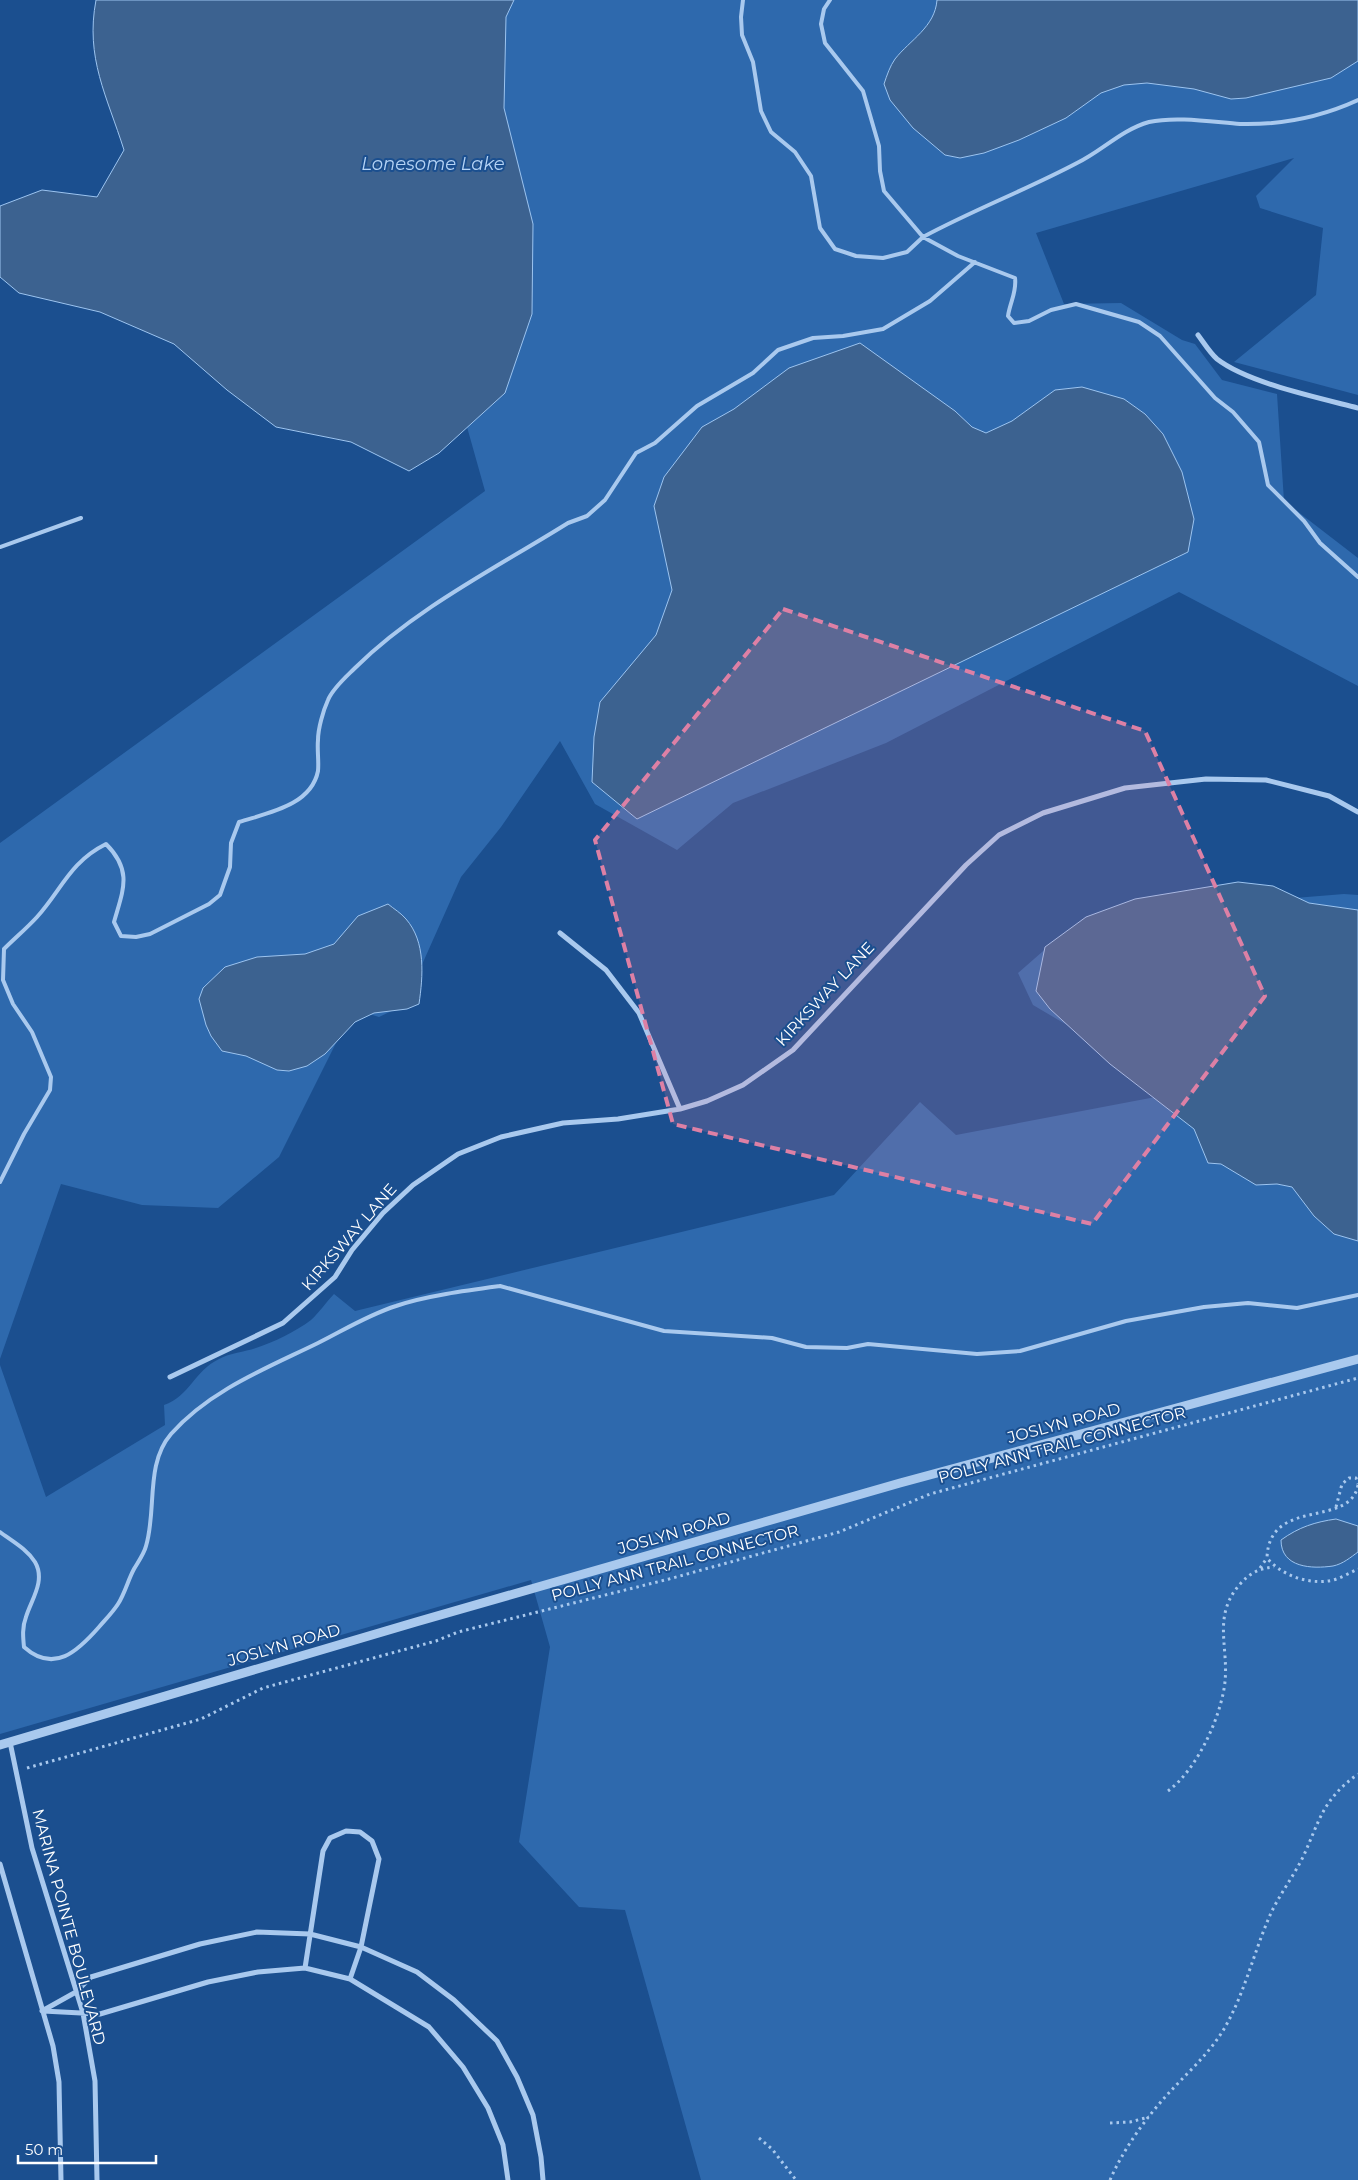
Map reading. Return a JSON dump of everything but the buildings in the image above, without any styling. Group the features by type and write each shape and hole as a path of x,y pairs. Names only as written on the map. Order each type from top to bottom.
{"street":[{"path":"1198,335 1217,358 1243,372 1298,392 1358,408"},
{"name":"KIRKSWAY LANE","path":"170,1377 283,1323 335,1277 352,1250 389,1208 413,1185 458,1154 501,1137 563,1123 618,1119 680,1109 707,1101 743,1085 793,1050 966,865 999,835 1043,813 1125,788 1206,779 1266,780 1329,796 1358,812"},
{"path":"560,933 606,970 639,1012 680,1109"},
{"name":"JOSLYN ROAD","path":"0,1745 416,1622 890,1486 1358,1359"},
{"name":"MARINA POINTE BOULEVARD","path":"10,1742 32,1848 83,2013 95,2080 97,2180"},
{"path":"305,1968 323,1851 330,1838 346,1831 360,1832 372,1841 379,1859 361,1947 350,1979"},
{"path":"0,1864 53,2046 60,2082 61,2180"},
{"path":"42,2011 76,1992 90,1977 200,1944 257,1932 310,1934 361,1947 417,1972 454,2000 497,2042 517,2077 533,2115 541,2157 543,2180"},
{"path":"42,2011 100,2014 208,1982 258,1972 305,1968 350,1979 429,2027 463,2067 488,2108 503,2145 508,2180"}],"lane":[{"path":"743,0 741,17 742,35 753,62 761,111 771,132 795,152 812,176 820,228 835,249 856,256 883,258 907,252 924,238 963,215 1078,163 1118,136 1150,122 1191,120 1242,124 1290,122 1358,100"},
{"path":"830,0 824,9 821,24 825,43 863,91 879,146 880,171 884,191 924,238 1015,278 1017,290 1010,303 1008,316 1014,323 1029,321 1051,310 1076,304 1139,322 1160,336 1215,398 1233,412 1259,442 1263,471 1268,485 1304,521 1320,543 1358,576"},
{"path":"0,1182 24,1134 50,1090 51,1077 32,1032 13,1004 2,980 4,949 37,917 63,880 89,853 106,844 119,857 123,869 123,889 114,922 121,936 136,937 150,934 209,904 220,896 230,867 231,843 239,822 284,808 308,791 318,772 318,738 328,699 343,679 373,650 402,626 568,524 587,516 605,500 636,453 655,443 697,406 753,373 778,350 813,338 843,336 883,329 930,301 975,262"},
{"path":"0,547 81,518"},
{"path":"0,1532 26,1552 35,1562 39,1574 37,1589 22,1632 24,1648 34,1657 48,1659 68,1656 82,1646 118,1604 146,1547 152,1512 155,1471 161,1448 172,1433 198,1409 241,1381 360,1320 398,1305 478,1289 500,1286 664,1331 772,1338 806,1347 847,1348 868,1344 977,1354 1020,1351 1126,1321 1204,1306 1248,1303 1296,1308 1358,1295"}],"path":[{"name":"POLLY ANN TRAIL CONNECTOR","path":"16,1772 201,1719 263,1688 436,1642 458,1632 669,1579 839,1532 930,1494 1358,1378"},
{"path":"1168,1791 1182,1780 1194,1764 1221,1699 1227,1666 1222,1626 1224,1610 1232,1594 1248,1576 1259,1569 1267,1558 1268,1544 1275,1530 1290,1520 1336,1507 1347,1502 1356,1494 1358,1484 1356,1478 1349,1478 1342,1484 1336,1507"},
{"path":"1267,1558 1274,1567 1308,1581 1329,1581 1358,1569"},
{"path":"1259,1569 1274,1567"},
{"path":"1110,2180 1133,2138 1166,2096 1203,2057 1224,2029 1242,1990 1271,1912 1303,1857 1312,1831 1328,1802 1358,1774"},
{"path":"1110,2123 1130,2122 1150,2117"},
{"path":"760,2138 772,2149 796,2180"}],"highlighted area":[{"path":"783,609 1145,731 1265,996 1092,1224 673,1124 595,840"}],"shaded area":[{"path":"170,0 1358,0 1358,395 1234,362 1316,295 1323,228 1260,208 1256,196 1294,158 1036,233 1064,304 1121,303 1182,340 1195,344 1222,380 1277,394 1284,501 1358,558 1358,686 1179,592 886,743 733,803 677,850 595,804 560,741 501,827 461,877 404,1005 379,1017 353,1009 279,1157 218,1208 142,1205 61,1184 0,1359 0,843 485,491 451,370"},
{"path":"1344,894 1358,895 1358,2180 701,2180 625,1910 579,1907 519,1842 550,1647 531,1580 0,1734 0,1365 46,1497 165,1425 164,1405 180,1396 211,1364 223,1357 263,1346 291,1333 311,1320 334,1294 355,1311 834,1195 920,1102 956,1135 1166,1095 1133,1064 1033,1005 1018,973 1058,938 1244,902"}],"water":[{"name":"Lonesome Lake","path":"96,0 514,0 506,17 504,108 533,224 532,314 505,393 439,453 409,471 351,442 276,427 227,390 174,344 100,312 19,293 0,277 0,206 42,190 97,197 124,150 105,94 96,59 93,21"},
{"path":"937,0 1358,0 1358,61 1331,78 1246,98 1231,99 1194,89 1147,83 1124,85 1101,93 1066,118 1019,140 984,153 960,158 945,155 913,128 890,100 884,84 895,59 927,26 932,18"},
{"path":"860,343 955,411 972,427 986,433 1012,421 1055,390 1082,387 1124,399 1145,414 1163,434 1182,472 1194,519 1188,552 637,819 592,782 594,737 600,702 656,635 672,590 654,506 664,477 702,427 734,409 789,368"},
{"path":"1238,882 1273,886 1309,903 1358,910 1358,1241 1334,1234 1314,1216 1292,1187 1277,1184 1256,1185 1221,1164 1208,1163 1194,1129 1110,1064 1050,1009 1036,991 1045,947 1086,917 1135,899"},
{"path":"388,904 406,919 417,938 422,960 419,1004 407,1009 374,1013 355,1022 325,1054 307,1066 289,1071 277,1070 246,1056 222,1051 211,1036 206,1025 199,999 203,988 225,967 257,957 305,954 334,944 358,916"},
{"path":"1336,1519 1358,1526 1358,1552 1340,1564 1325,1567 1299,1565 1286,1556 1282,1549 1281,1540 1307,1526"}]}
